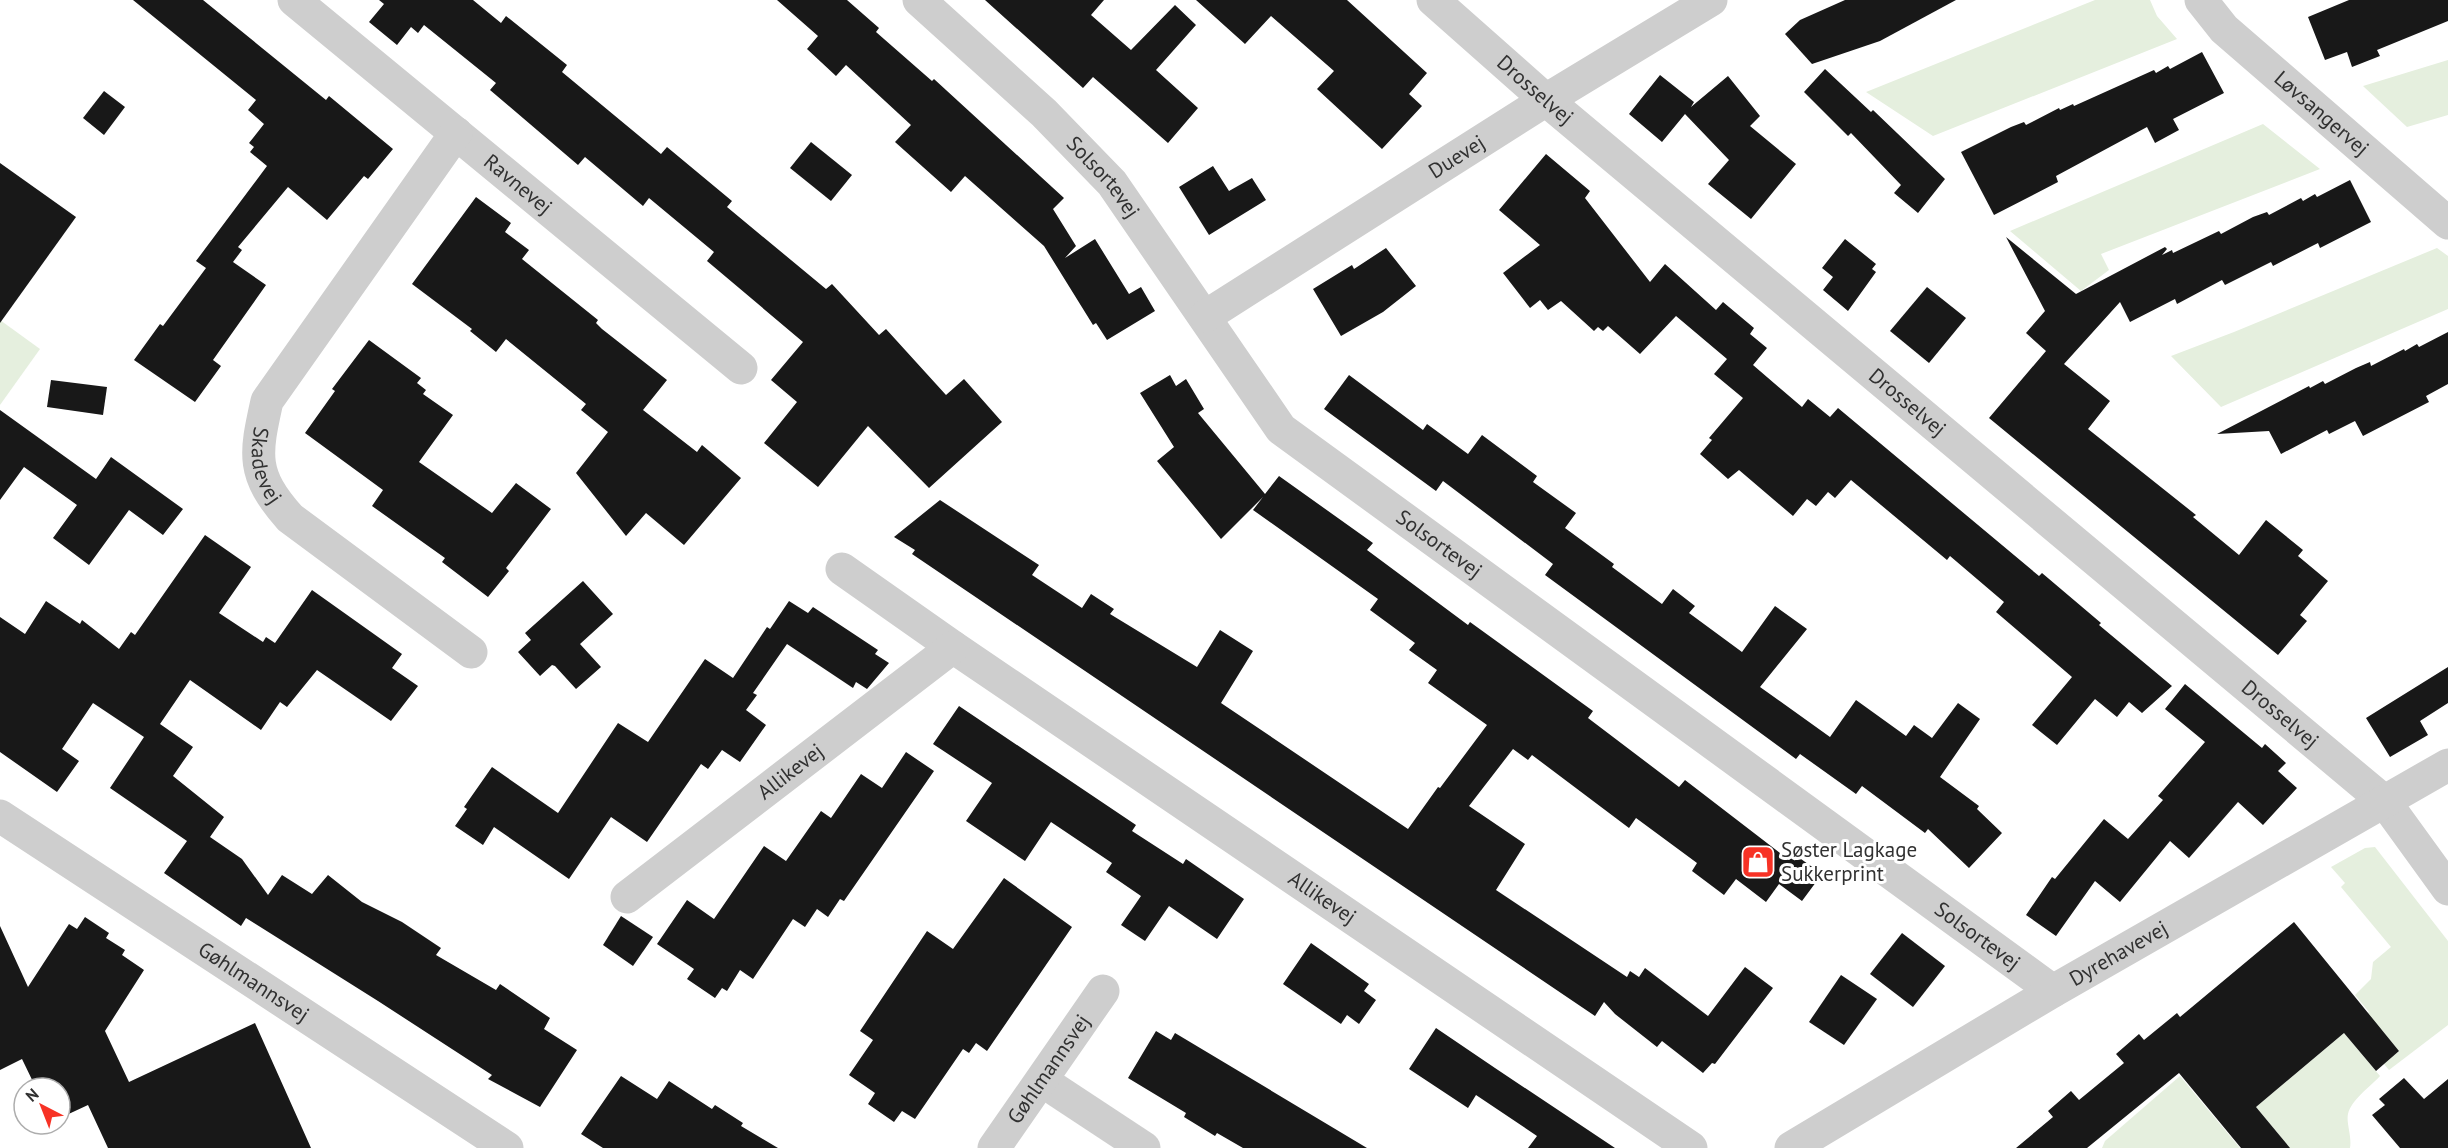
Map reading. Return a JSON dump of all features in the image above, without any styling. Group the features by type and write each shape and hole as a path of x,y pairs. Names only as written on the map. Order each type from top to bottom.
{"street":[{"name":"Ravnevej","path":"294,0 741,368"},
{"name":"Solsortevej","path":"919,0 1044,113 1112,183 1206,316 1281,429 2053,991"},
{"name":"Drosselvej","path":"1433,0 1546,100 2385,802 2448,889"},
{"name":"Duevej","path":"1206,316 1546,100 1711,0"},
{"name":"Løvsangervej","path":"2201,0 2224,28 2448,223"},
{"name":"Skadevej","path":"456,133 267,401 257,447 261,470 271,497 290,518 471,652"},
{"name":"Allikevej","path":"842,569 953,647 1691,1148"},
{"name":"Allikevej","path":"627,897 953,647"},
{"name":"Dyrehavevej","path":"1791,1148 2053,991 2448,765"},
{"name":"Gøhlmannsvej","path":"0,816 507,1148"},
{"name":"Gøhlmannsvej","path":"994,1148 1103,992"},
{"path":"1056,1090 1144,1148"}],"green space":[{"path":"2095,0 2150,0 2157,16 2177,39 1933,136 1866,92"},
{"path":"2448,60 2448,115 2407,127 2363,86"},
{"path":"2263,124 2320,169 2101,254 2109,270 2081,291 2010,231"},
{"path":"2437,248 2448,256 2448,309 2221,407 2171,356 2234,332"},
{"path":"0,320 40,349 0,405"},
{"path":"2375,847 2448,941 2448,1025 2389,1070 2384,1064 2399,1051 2381,1029 2353,1026 2369,1012 2355,995 2371,979 2373,962 2391,947 2341,887 2345,883 2331,867 2365,848"},
{"path":"2344,1033 2380,1076 2357,1098 2350,1109 2348,1118 2350,1148 2281,1148 2281,1137 2256,1107"},
{"path":"2180,1076 2240,1148 2102,1148 2105,1141"}],"building":[{"path":"133,0 203,0 326,100 329,96 393,149 368,179 364,176 327,220 288,187 238,247 242,250 233,262 266,285 213,360 221,366 195,402 134,360 160,324 163,326 206,268 196,261 267,166 250,152 254,147 249,143 264,124 248,110 256,100"},
{"path":"379,0 473,0 501,23 506,16 567,65 562,72 661,154 667,147 732,201 727,207 826,289 832,284 879,335 886,329 946,395 964,379 1002,422 929,488 868,426 818,487 764,443 797,402 771,380 803,342 707,261 714,252 649,198 643,206 585,157 578,165 490,90 496,83 424,25 418,33 411,27 397,45 369,22 384,4"},
{"path":"777,0 847,0 879,28 876,32 932,81 934,79 1064,198 1053,209 1076,246 1065,258 1095,239 1129,294 1141,287 1155,311 1107,340 1096,323 1093,325 1044,246 965,176 951,192 895,142 911,125 846,65 836,76 807,49 818,36"},
{"path":"985,0 1104,0 1091,15 1131,50 1175,5 1196,25 1156,70 1198,108 1168,143 1093,77 1083,88"},
{"path":"1196,0 1347,0 1427,73 1409,94 1422,106 1382,149 1317,89 1334,71 1271,16 1245,44"},
{"path":"1845,0 1956,0 1880,41 1812,64 1785,34 1800,20"},
{"path":"2349,0 2448,0 2448,21 2377,50 2380,56 2352,67 2347,52 2325,60 2308,17"},
{"path":"2202,52 2224,93 2173,119 2179,130 2155,143 2147,127 2056,176 2058,182 1994,215 1961,152 2011,127 2024,122 2026,125 2059,108 2060,110 2073,104 2074,106 2154,70 2156,73 2168,66 2170,69"},
{"path":"1825,69 1871,112 1873,110 1945,179 1918,213 1894,193 1901,185 1851,133 1848,136 1804,92"},
{"path":"1660,75 1694,102 1691,107 1728,76 1760,116 1750,126 1796,164 1751,219 1708,184 1729,160 1685,114 1662,142 1629,114"},
{"path":"104,91 125,107 104,135 83,118"},
{"path":"811,142 852,175 831,201 790,168"},
{"path":"1546,154 1590,191 1585,198 1650,282 1665,264 1716,310 1723,302 1754,328 1750,334 1767,348 1753,365 1802,407 1808,399 1830,417 1838,408 2039,576 2042,573 2101,623 2099,625 2172,686 2142,713 2129,702 2117,717 2095,699 2057,745 2032,725 2072,677 1996,612 2004,602 1950,556 1947,560 1851,480 1835,498 1828,492 1816,506 1807,499 1793,516 1739,470 1728,479 1700,454 1712,440 1709,438 1743,398 1714,374 1727,359 1676,316 1640,354 1608,326 1603,331 1598,327 1594,331 1561,301 1548,310 1540,300 1530,308 1503,273 1540,245 1499,210"},
{"path":"0,163 76,217 0,323"},
{"path":"1213,166 1229,191 1252,178 1266,200 1209,235 1179,187"},
{"path":"2350,180 2371,222 2320,248 2318,243 2273,266 2271,262 2225,285 2222,280 2177,304 2175,299 2130,322 2120,302 2064,364 2110,401 2088,429 2196,515 2193,517 2239,555 2266,520 2303,550 2298,556 2328,581 2300,615 2307,621 2278,655 1989,418 2046,351 2026,333 2045,311 2006,237 2076,294 2165,247 2167,249 2162,255 2172,250 2173,253 2219,231 2221,234 2253,217 2267,212 2269,215 2301,198 2303,201 2315,194 2317,197"},
{"path":"476,197 511,223 505,232 529,250 522,259 598,320 596,323 602,329 667,380 643,410 697,452 702,445 741,478 684,545 646,513 626,536 576,473 608,432 581,410 586,404 506,339 496,352 470,331 472,329 412,284"},
{"path":"1845,239 1876,264 1872,269 1876,272 1848,311 1823,290 1833,277 1822,268"},
{"path":"1386,248 1416,286 1383,312 1341,336 1313,289 1352,265 1354,269"},
{"path":"1927,287 1966,318 1929,363 1890,331"},
{"path":"2448,332 2448,384 2426,396 2429,402 2363,436 2355,421 2329,434 2327,430 2281,454 2269,431 2217,434 2309,386 2310,388 2323,381 2325,384 2370,362 2371,366 2404,349 2405,351 2417,344 2419,347"},
{"path":"369,340 421,378 417,383 426,390 423,394 453,415 419,462 492,513 516,483 551,509 506,568 509,571 488,597 442,562 445,558 372,506 383,490 305,433 335,391 332,389"},
{"path":"1170,375 1176,386 1186,379 1204,409 1198,413 1265,494 1279,476 1373,543 1367,550 1468,625 1470,622 1593,711 1588,718 1679,787 1685,780 1789,860 1794,854 1822,874 1802,901 1779,884 1766,902 1736,879 1724,895 1692,871 1697,863 1636,818 1629,828 1532,755 1528,760 1513,749 1469,806 1525,844 1496,890 1627,977 1630,971 1639,977 1645,968 1708,1016 1745,967 1773,988 1715,1064 1712,1063 1703,1073 1662,1041 1657,1047 1615,1014 1604,1002 1595,1016 912,554 915,550 894,537 940,500 1039,565 1032,575 1082,608 1091,594 1114,609 1110,614 1197,667 1220,630 1253,651 1221,703 1408,829 1487,725 1428,683 1437,670 1409,650 1415,643 1370,610 1378,599 1253,510 1263,497 1221,539 1157,461 1174,447 1140,393"},
{"path":"1349,375 1423,430 1427,424 1468,454 1482,435 1537,476 1533,482 1576,513 1565,528 1614,564 1612,567 1662,604 1673,589 1695,606 1689,613 1742,652 1775,606 1807,629 1760,687 1830,737 1856,700 1906,736 1914,725 1932,738 1958,703 1980,719 1940,777 1979,806 1977,809 2002,833 1969,868 1928,829 1925,833 1862,786 1856,794 1800,754 1796,759 1545,575 1553,564 1443,481 1436,491 1324,409"},
{"path":"51,380 107,387 103,415 47,407"},
{"path":"0,410 96,479 111,457 183,509 163,535 129,510 89,565 53,538 77,505 24,467 0,500"},
{"path":"205,535 251,567 219,613 263,642 266,637 275,643 312,590 402,654 392,668 418,686 391,721 317,670 287,707 280,702 261,730 190,680 160,724 193,747 173,776 224,817 210,837 242,859 268,895 282,875 312,894 328,875 362,902 402,922 441,948 436,955 496,990 500,984 550,1018 544,1029 577,1050 540,1107 488,1079 492,1075 246,918 241,926 164,873 187,841 110,788 144,737 93,703 62,749 79,761 57,792 0,752 0,617 25,634 46,601 80,624 82,620 119,649 131,632 135,635"},
{"path":"583,581 613,614 580,644 601,667 576,689 555,666 552,665 540,676 518,652 531,640 525,633"},
{"path":"789,601 808,613 813,607 878,650 875,654 889,663 867,689 856,682 853,688 787,644 753,693 757,695 746,710 766,725 740,762 722,750 708,769 701,764 647,842 611,817 569,879 494,827 483,845 455,826 467,809 464,807 492,767 558,813 618,723 648,742 705,659 733,678 767,627 770,629"},
{"path":"2448,667 2448,703 2420,721 2428,735 2390,757 2366,718"},
{"path":"2185,684 2262,748 2265,744 2286,763 2278,771 2297,788 2263,825 2238,802 2189,858 2170,841 2120,902 2095,881 2056,936 2026,915 2052,877 2055,879 2104,819 2128,839 2163,800 2158,796 2205,742 2165,709"},
{"path":"959,706 1136,825 1132,831 1183,864 1186,859 1244,899 1217,939 1169,906 1145,941 1121,925 1141,896 1106,872 1112,863 1051,822 1025,861 966,821 992,783 933,744"},
{"path":"906,752 934,771 844,901 840,899 828,917 817,909 805,927 793,919 753,979 740,970 727,991 722,988 715,998 687,979 694,969 657,944 687,900 714,919 764,846 786,861 821,811 831,818 861,774 882,788"},
{"path":"1004,878 1072,927 987,1051 976,1043 969,1053 963,1049 915,1119 902,1111 894,1122 868,1104 875,1093 849,1075 873,1040 860,1031 927,931 953,949"},
{"path":"621,916 653,937 633,966 603,945"},
{"path":"85,917 109,933 106,938 125,950 122,955 144,970 105,1031 129,1082 255,1023 311,1148 108,1148 88,1105 72,1112 72,1076 30,1076 22,1059 0,1070 0,926 28,987 69,924 77,929"},
{"path":"2294,922 2399,1051 2376,1071 2344,1033 2256,1107 2290,1148 2241,1148 2179,1073 2087,1148 2016,1148 2053,1117 2048,1111 2071,1091 2079,1100 2124,1063 2116,1054 2139,1034 2144,1040 2177,1013 2180,1017"},
{"path":"1902,933 1945,966 1913,1007 1870,974"},
{"path":"1311,943 1369,984 1364,991 1376,1000 1359,1024 1347,1015 1341,1024 1283,984"},
{"path":"1841,975 1877,999 1844,1045 1809,1022"},
{"path":"1436,1028 1615,1148 1528,1148 1537,1136 1476,1095 1468,1108 1409,1069"},
{"path":"1156,1031 1171,1040 1175,1033 1367,1148 1243,1148 1217,1133 1215,1136 1184,1117 1186,1113 1128,1078"},
{"path":"621,1076 657,1099 669,1081 712,1109 715,1105 743,1123 741,1126 778,1148 603,1148 581,1134"},
{"path":"2404,1078 2424,1099 2448,1079 2448,1148 2400,1148 2372,1115 2385,1105 2379,1099"}],"place":[{"name":"Søster Lagkage Sukkerprint","path":"1758,862"}]}
